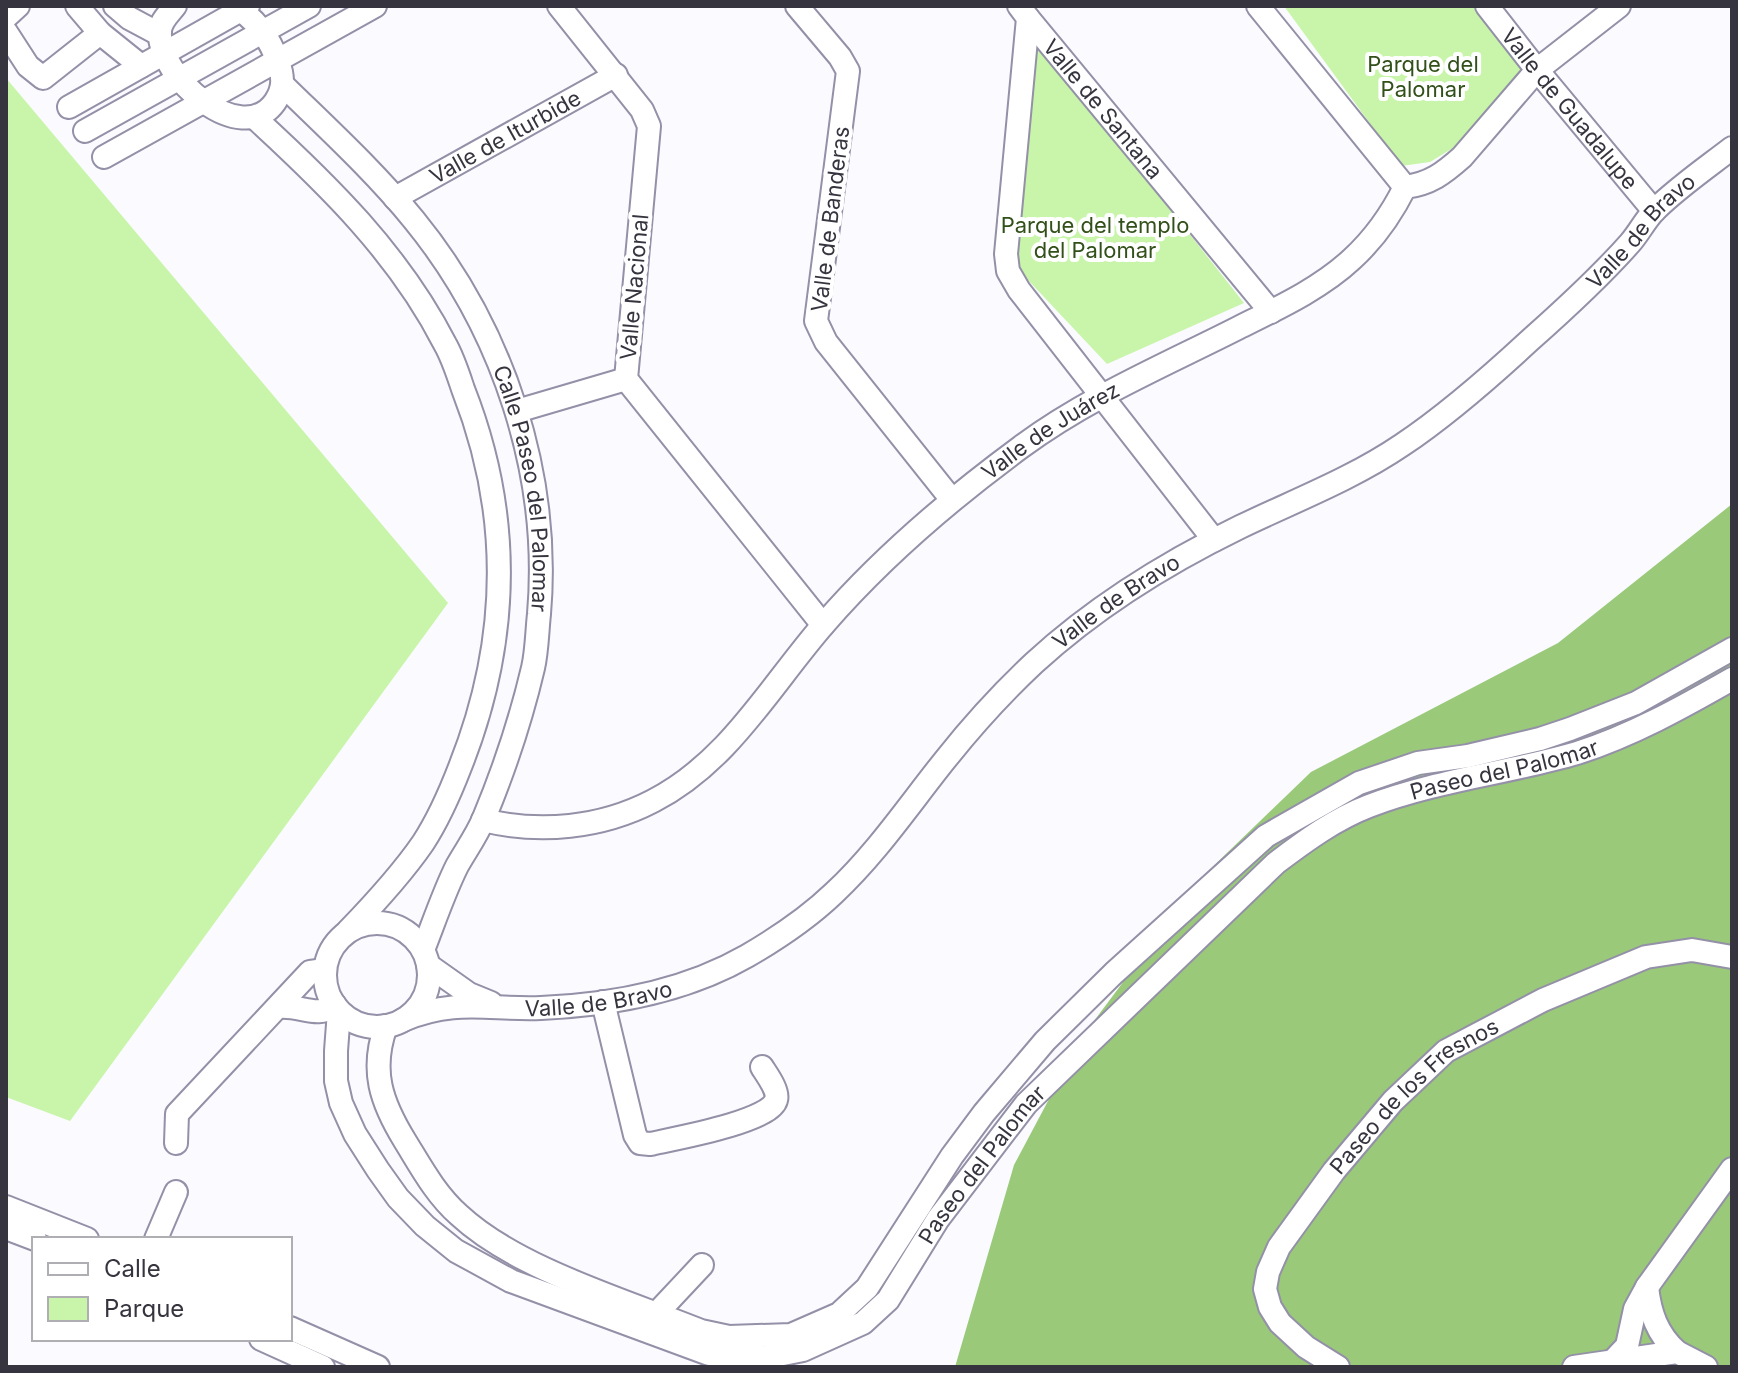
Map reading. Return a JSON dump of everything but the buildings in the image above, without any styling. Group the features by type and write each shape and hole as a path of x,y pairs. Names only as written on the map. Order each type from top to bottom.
{"street":[{"path":"6,17 18,6"},
{"path":"77,6 100,33 141,66"},
{"path":"122,12 154,15 165,6"},
{"path":"69,107 141,66 162,43 240,7 263,32 278,60 283,85 272,107 255,118 227,114 204,101 179,79 162,43 162,21 175,6"},
{"path":"85,131 309,6"},
{"path":"104,157 375,6"},
{"name":"Valle Nacional","path":"559,6 616,75 642,110 649,126 626,379 823,625"},
{"name":"Valle de Banderas","path":"797,6 848,71 816,321 826,342 952,500"},
{"path":"1258,6 1405,187 1431,181 1462,157 1537,70 1619,6"},
{"name":"Valle de Guadalupe","path":"1487,6 1654,211"},
{"path":"122,12 162,43"},
{"name":"Valle de Santana","path":"1024,12 1271,312"},
{"name":"Valle de Santana","path":"1024,12 1006,254 1008,271 1019,290 1214,540"},
{"path":"6,32 28,66 43,78 100,33"},
{"name":"Valle de Iturbide","path":"395,198 616,75"},
{"name":"Calle Paseo del Palomar","path":"283,85 395,198 452,274 487,338 517,411 528,450 539,522 539,605 534,664 524,703 483,820 457,867 426,958"},
{"name":"Calle Paseo del Palomar","path":"255,118 378,240 414,291 446,345 473,413 498,523 500,585 492,657 478,721 451,790 425,841 396,881 348,931"},
{"name":"Valle de Bravo","path":"395,1023 429,1009 450,1006 536,1008 603,1002 662,990 718,970 798,923 833,894 863,863 946,759 1035,663 1130,588 1214,540 1400,446 1469,395 1559,314 1631,243 1654,211 1732,148"},
{"name":"Valle de Juárez","path":"483,820 532,828 597,822 653,801 684,782 726,745 823,625 894,549 952,500 1024,444 1103,396 1271,312 1351,261 1387,221 1405,187"},
{"path":"517,411 626,379"},
{"name":"Paseo del Palomar","path":"337,1008 336,1081 341,1103 355,1134 398,1198 456,1251 484,1268 537,1292 652,1323 729,1337 791,1335 839,1314 867,1288 928,1213 1026,1104 1276,863 1316,833 1367,807 1432,786 1470,767 1636,703 1732,649"},
{"path":"1704,665 1725,684"},
{"name":"Paseo del Palomar","path":"928,1213 984,1113 1045,1041 1114,973 1266,836 1359,783 1418,763 1470,767 1538,764 1581,751 1654,721 1725,684"},
{"path":"381,923 398,927 412,936 426,958 428,987 424,996 419,1006 395,1023 361,1024 337,1008 326,985 328,956 335,943 348,931 364,924 381,923"},
{"name":"Paseo de los Fresnos","path":"1338,1367 1306,1347 1280,1323 1270,1307 1265,1289 1268,1272 1279,1247 1334,1171 1393,1101 1446,1051 1543,1000 1646,957 1692,950 1732,957"},
{"name":"Valle de Bravo","path":"426,958 469,994 499,1006"},
{"path":"176,1143 177,1114 310,972 325,970"},
{"path":"1114,973 1137,995"},
{"path":"603,1002 635,1135 640,1143 650,1144 740,1122 768,1111 776,1103 777,1095 762,1067"},
{"path":"279,1007 296,1005 317,1012 337,1008"},
{"name":"Paseo del Palomar","path":"395,1023 378,1048 381,1090 397,1128 434,1188 457,1214 481,1234 652,1323"},
{"path":"1611,1363 1627,1346 1635,1309 1647,1287 1732,1169"},
{"path":"157,1237 176,1192"},
{"path":"6,1207 82,1237"},
{"path":"6,1228 32,1238"},
{"path":"652,1323 702,1265"},
{"path":"1647,1287 1649,1308 1665,1341 1677,1352 1706,1367"},
{"path":"292,1337 378,1367"},
{"path":"292,1339 323,1367"},
{"path":"1574,1367 1677,1352"}],"green space":[{"name":"Parque del Palomar","path":"1284,6 1479,6 1528,67 1453,148 1430,162 1401,166"},
{"name":"Parque del templo del Palomar","path":"1034,37 1244,303 1107,364 1014,265"},
{"path":"6,78 448,603 70,1121 6,1097"},
{"path":"1732,504 1732,1367 955,1367 1014,1165 1082,1037 1201,878 1311,772 1558,643"}]}
